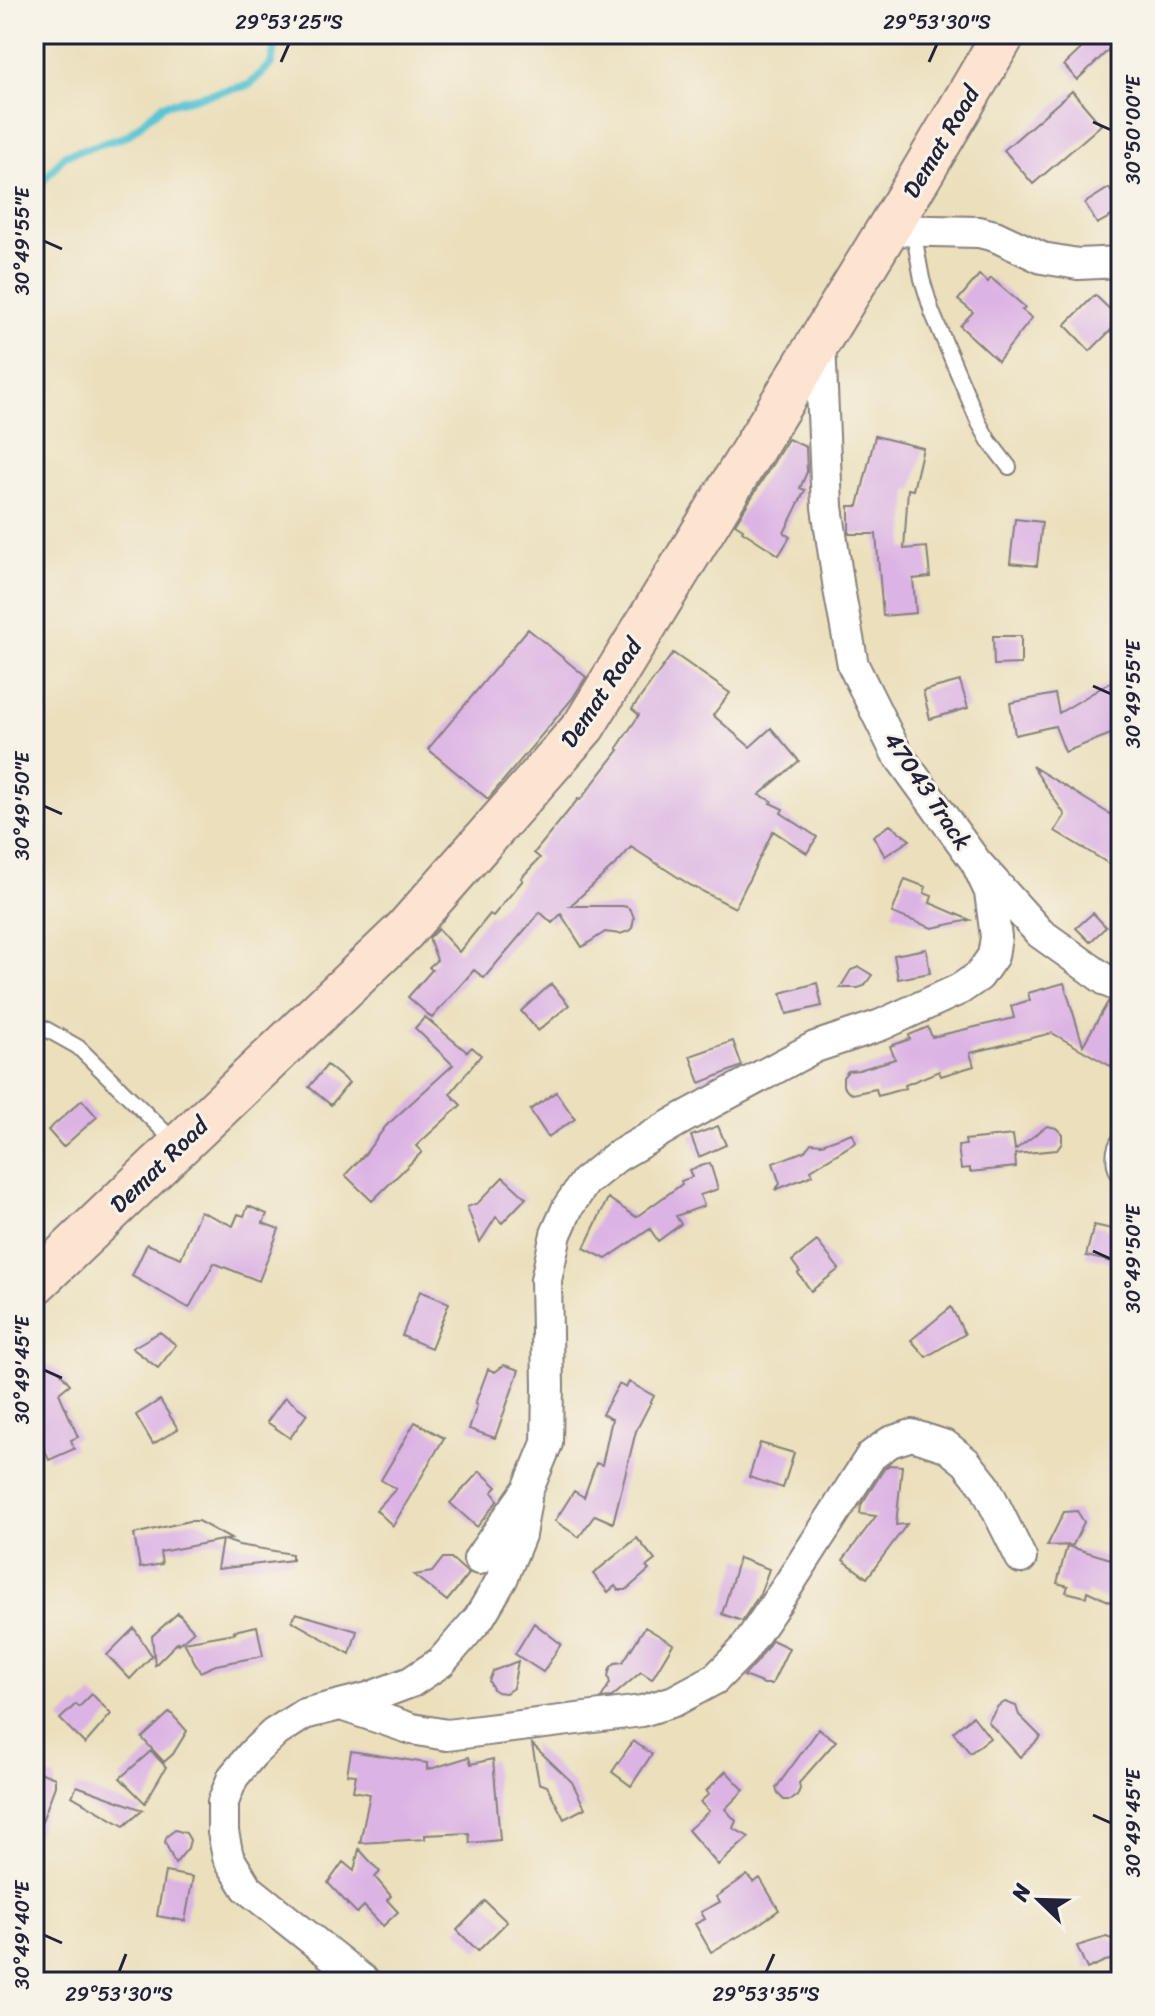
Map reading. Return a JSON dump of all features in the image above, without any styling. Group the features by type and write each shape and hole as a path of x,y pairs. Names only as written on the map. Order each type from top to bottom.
{"street":[{"name":"Demat Road","path":"34,1284 404,931 584,726 820,342 900,230 1004,34"},
{"path":"900,230 979,232 995,236 1042,258 1078,264 1121,262"},
{"name":"47043 Track","path":"820,342 827,507 853,665 896,752 976,862 1040,933 1120,984"},
{"path":"479,1559 528,1489 547,1443 546,1280 556,1234 568,1207 585,1182 616,1157 656,1133 815,1047 881,1025 960,989 979,976 993,956 996,937 990,892 976,862"},
{"path":"341,1705 412,1729 447,1735 642,1711 674,1701 715,1679 743,1651 871,1456 890,1442 912,1435 946,1446 966,1462 985,1486 1021,1558"},
{"path":"365,1982 247,1888 228,1857 223,1832 223,1802 233,1777 253,1753 273,1734 304,1714 368,1698 411,1682 441,1662 479,1618 502,1579 520,1535 528,1489"}],"lane":[{"path":"900,230 979,423 1009,467"},
{"path":"34,1026 44,1028 78,1047 179,1146"},
{"path":"1121,1138 1116,1145 1114,1165 1121,1178"}],"building":[{"path":"1097,34 1121,34 1121,38 1077,80 1064,65"},
{"path":"1072,91 1101,125 1033,184 1004,150"},
{"path":"1109,188 1121,211 1097,224 1085,203"},
{"path":"979,275 988,282 991,278 1025,307 1022,310 1032,318 998,361 960,326 973,312 958,300"},
{"path":"1095,295 1121,320 1090,351 1065,325"},
{"path":"875,436 923,448 913,490 908,489 904,549 927,547 930,577 913,579 916,613 883,616 876,534 849,534 849,506 858,506"},
{"path":"788,439 806,447 807,472 800,488 805,490 784,533 790,537 779,555 735,524"},
{"path":"1015,519 1042,522 1037,566 1010,563"},
{"path":"528,629 586,677 572,699 488,799 428,749"},
{"path":"993,636 1021,636 1021,664 994,665"},
{"path":"673,653 730,693 713,715 750,747 771,728 799,761 759,795 772,801 770,803 783,809 781,813 817,837 807,853 773,831 735,908 690,885 631,847 570,906 627,907 634,918 629,931 620,934 605,932 582,947 561,914 552,923 540,912 484,978 474,970 432,1018 408,997 437,960 429,938 438,929 459,952 490,914 493,916 540,858 534,853 619,750 617,748 639,715 632,709"},
{"path":"1121,676 1121,730 1065,752 1055,726 1015,735 1010,703 1055,694 1059,713"},
{"path":"960,681 968,708 930,719 923,691"},
{"path":"1032,766 1121,821 1121,871 1055,831 1065,815"},
{"path":"890,825 910,840 885,856 873,836"},
{"path":"905,879 926,887 924,893 932,896 930,903 970,920 932,928 892,913"},
{"path":"1093,913 1106,927 1090,942 1076,928"},
{"path":"926,949 930,973 898,979 894,955"},
{"path":"859,967 872,975 864,986 840,988 851,970"},
{"path":"817,983 822,1006 787,1014 781,993"},
{"path":"1064,983 1083,1045 1108,1002 1121,1006 1121,1065 1115,1062 1112,1067 1052,1033 970,1053 974,1066 941,1076 939,1071 905,1085 906,1088 878,1096 876,1089 852,1094 843,1086 843,1077 848,1071 895,1059 890,1046 910,1039 909,1035 928,1027 932,1037 1014,1018 1011,1006 1030,1000 1028,993"},
{"path":"551,984 569,1005 538,1031 521,1011"},
{"path":"425,1017 467,1052 472,1047 481,1055 450,1094 461,1105 416,1146 422,1152 372,1201 345,1175 386,1126 453,1065 415,1028"},
{"path":"733,1041 742,1066 700,1083 690,1056"},
{"path":"327,1065 349,1083 331,1105 309,1087"},
{"path":"556,1092 575,1119 548,1137 530,1110"},
{"path":"82,1100 97,1117 63,1147 48,1130"},
{"path":"718,1126 726,1145 699,1157 691,1136"},
{"path":"1047,1126 1056,1128 1062,1134 1062,1143 1057,1150 1015,1154 1016,1167 970,1172 970,1168 961,1169 958,1146 966,1145 965,1140 1013,1135 1015,1150"},
{"path":"852,1133 856,1142 811,1170 813,1175 775,1190 780,1184 773,1163 805,1151 811,1143 822,1144"},
{"path":"710,1163 718,1189 700,1195 704,1206 676,1216 681,1224 658,1241 650,1229 606,1259 584,1248 608,1198 636,1217 682,1184 681,1181 692,1177 689,1170"},
{"path":"503,1177 526,1198 502,1223 496,1217 480,1242 467,1207 478,1203"},
{"path":"248,1206 267,1214 263,1223 279,1229 259,1281 214,1263 189,1308 132,1276 147,1244 181,1258 200,1211 233,1226 238,1214 244,1216"},
{"path":"1094,1225 1121,1231 1121,1264 1086,1256"},
{"path":"817,1241 839,1269 811,1291 792,1261"},
{"path":"420,1291 449,1303 431,1348 402,1336"},
{"path":"951,1307 965,1334 926,1357 911,1340"},
{"path":"160,1332 176,1345 158,1368 132,1348"},
{"path":"34,1357 60,1372 70,1384 59,1393 78,1437 71,1440 74,1449 49,1460 34,1425"},
{"path":"504,1365 519,1370 495,1438 469,1429 488,1369 495,1372"},
{"path":"629,1382 654,1396 636,1431 613,1523 595,1515 579,1537 555,1521 574,1491 584,1497 596,1463 602,1465 612,1419 602,1414 619,1384 626,1388"},
{"path":"285,1397 307,1414 290,1438 267,1422"},
{"path":"160,1400 178,1429 153,1444 136,1415"},
{"path":"415,1422 444,1438 393,1526 376,1510 396,1489 381,1480"},
{"path":"760,1443 794,1453 783,1488 749,1477"},
{"path":"889,1465 902,1466 896,1525 907,1524 867,1578 843,1560 876,1516 860,1514 861,1505"},
{"path":"480,1471 497,1487 492,1492 498,1500 477,1527 450,1503"},
{"path":"1077,1511 1084,1522 1073,1545 1047,1546 1064,1512"},
{"path":"198,1521 231,1539 225,1540 239,1545 292,1554 292,1560 217,1569 222,1540 160,1552 162,1564 140,1568 134,1534"},
{"path":"637,1538 655,1560 646,1567 649,1570 626,1590 618,1590 615,1586 608,1592 593,1574"},
{"path":"1067,1546 1121,1562 1121,1607 1087,1591 1086,1597 1066,1592 1068,1586 1057,1583"},
{"path":"443,1558 451,1558 469,1574 447,1601 414,1575 432,1572"},
{"path":"739,1558 769,1569 760,1594 742,1621 722,1614"},
{"path":"178,1613 194,1631 155,1665 152,1636"},
{"path":"296,1613 357,1631 350,1654 292,1621"},
{"path":"534,1623 561,1644 543,1672 515,1654"},
{"path":"257,1626 263,1656 216,1665 200,1672 184,1642 235,1633"},
{"path":"645,1627 673,1644 652,1679 641,1672 612,1697 601,1698 610,1683 610,1668 615,1663 623,1662"},
{"path":"134,1628 152,1656 130,1679 107,1655"},
{"path":"772,1640 789,1648 772,1684 744,1676 758,1661"},
{"path":"518,1661 513,1688 506,1693 493,1689 489,1681 493,1671"},
{"path":"92,1694 111,1714 85,1744 60,1719"},
{"path":"1005,1702 1016,1706 1019,1715 1041,1737 1020,1757 988,1722 998,1706"},
{"path":"170,1712 187,1731 173,1754 164,1762 142,1738"},
{"path":"973,1716 990,1738 970,1753 953,1732"},
{"path":"819,1729 836,1741 799,1783 797,1796 784,1800 776,1788"},
{"path":"633,1741 652,1754 631,1786 612,1772"},
{"path":"532,1744 572,1782 585,1808 564,1819 547,1786 539,1783"},
{"path":"151,1751 166,1767 145,1803 120,1778"},
{"path":"351,1751 427,1763 427,1770 469,1757 471,1764 493,1759 500,1840 470,1843 469,1833 360,1843 370,1794 353,1791 356,1775 347,1774"},
{"path":"34,1770 55,1778 55,1786 36,1837 34,1836"},
{"path":"726,1771 744,1790 725,1809 736,1821 733,1828 749,1837 718,1865 688,1830 709,1811 700,1802 709,1794 706,1791"},
{"path":"77,1786 143,1810 124,1826 72,1796"},
{"path":"175,1830 186,1833 190,1840 188,1848 175,1864 165,1842"},
{"path":"359,1849 380,1872 375,1877 391,1896 387,1900 398,1912 383,1926 364,1906 357,1913 347,1906 328,1883 343,1862 354,1871"},
{"path":"165,1872 193,1877 185,1921 157,1916"},
{"path":"747,1875 753,1882 760,1878 779,1910 711,1952 695,1924 705,1919 701,1912 720,1902 716,1897"},
{"path":"485,1901 507,1922 478,1951 457,1930"},
{"path":"1106,1937 1121,1942 1121,1958 1087,1969 1077,1946"}],"waterway":[{"path":"34,186 44,180 65,155 127,136 163,105 249,85 271,64 277,34"}]}
